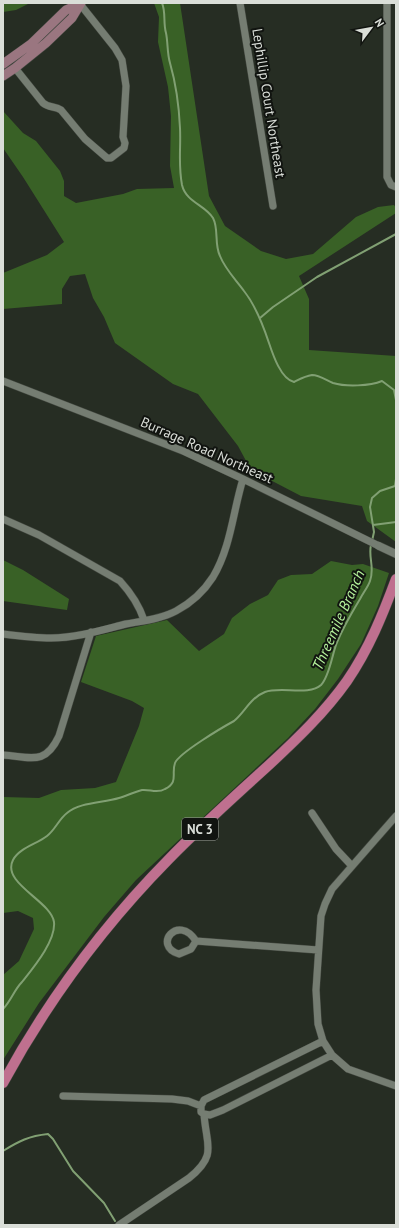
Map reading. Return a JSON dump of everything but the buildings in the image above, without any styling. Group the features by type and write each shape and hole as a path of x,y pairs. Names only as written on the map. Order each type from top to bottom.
{"main road":[{"path":"3,64 31,44 66,10 80,4"},
{"path":"3,76 46,43 72,18 80,4"},
{"name":"NC 3","path":"3,1083 45,1014 73,973 90,949 137,893 187,841 298,737 342,687 364,654 378,625 396,579"}],"street":[{"name":"Lephillip Court Northeast","path":"240,3 273,206"},
{"path":"387,3 387,177 390,185 396,187"},
{"path":"15,68 43,103 48,107 56,107 61,110 85,139 107,158 111,158 124,148 125,143 123,137 126,86 122,60 115,48 80,4"},
{"name":"Burrage Road Northeast","path":"3,380 176,448 243,478 396,554"},
{"path":"3,634 53,638 91,632 170,614 177,610 192,600 206,587 214,576 223,557 243,478"},
{"path":"3,519 39,535 120,581 137,603 144,620"},
{"path":"3,755 38,758 44,756 54,746 59,736 91,632"},
{"path":"312,813 336,849 352,866"},
{"path":"396,816 332,889 324,904 321,916 316,990 318,1024 324,1041 332,1055 348,1069 396,1086"},
{"path":"196,941 318,950"},
{"path":"119,1225 189,1178 200,1168 208,1156 209,1149 204,1114 201,1112 201,1106 204,1100 324,1041"},
{"path":"204,1114 210,1115 223,1110 332,1055"},
{"path":"63,1096 172,1098 188,1101 201,1106"}],"green space":[{"path":"3,3 30,3 16,10 3,12"},
{"path":"154,3 180,3 209,196 225,226 261,251 286,259 313,254 356,217 378,207 394,205 396,208 396,213 299,276 309,299 309,350 396,356 396,542 367,521 362,506 301,496 251,470 238,446 198,394 173,384 115,343 104,317 93,298 85,274 70,276 62,289 62,304 3,309 3,273 47,255 64,242 3,148 3,111 23,133 36,141 60,171 64,181 64,196 76,203 123,194 137,189 174,188 170,166 171,116 168,87 158,42 159,17"},
{"path":"3,560 23,570 69,599 67,610 3,601"},
{"path":"331,561 352,565 363,564 389,573 378,606 361,644 338,679 315,709 288,738 136,880 104,917 39,1003 3,1060 3,975 19,961 34,929 33,918 18,911 3,913 3,797 39,798 61,790 95,788 116,782 139,726 144,708 132,701 81,682 96,636 167,620 199,651 224,634 232,618 250,604 268,595 278,580 291,575 312,574"}],"waterway":[{"name":"Threemile Branch","path":"162,3 168,55 178,103 180,128 180,170 182,185 187,196 213,218 216,227 217,247 222,261 256,309 281,372 289,380 294,382 312,375 333,383 344,385 365,385 382,381 394,390 396,400"},
{"path":"260,318 273,307 317,277 396,234"},
{"name":"Threemile Branch","path":"372,541 374,532 370,507 372,498 380,491 395,486 396,479"},
{"path":"373,525 396,522"},
{"name":"Threemile Branch","path":"3,1009 43,954 48,946 54,929 54,922 51,914 20,884 14,876 11,868 13,860 19,852 47,836 64,815 72,809 113,800 142,790 159,791 169,786 172,784 174,778 175,763 184,753 202,740 234,721 255,698 265,692 271,690 309,690 321,685 328,672 341,633 370,581 372,572 370,554 371,545"},
{"path":"3,1151 24,1140 35,1136 48,1134 53,1139 73,1171 104,1203 115,1221"}]}
